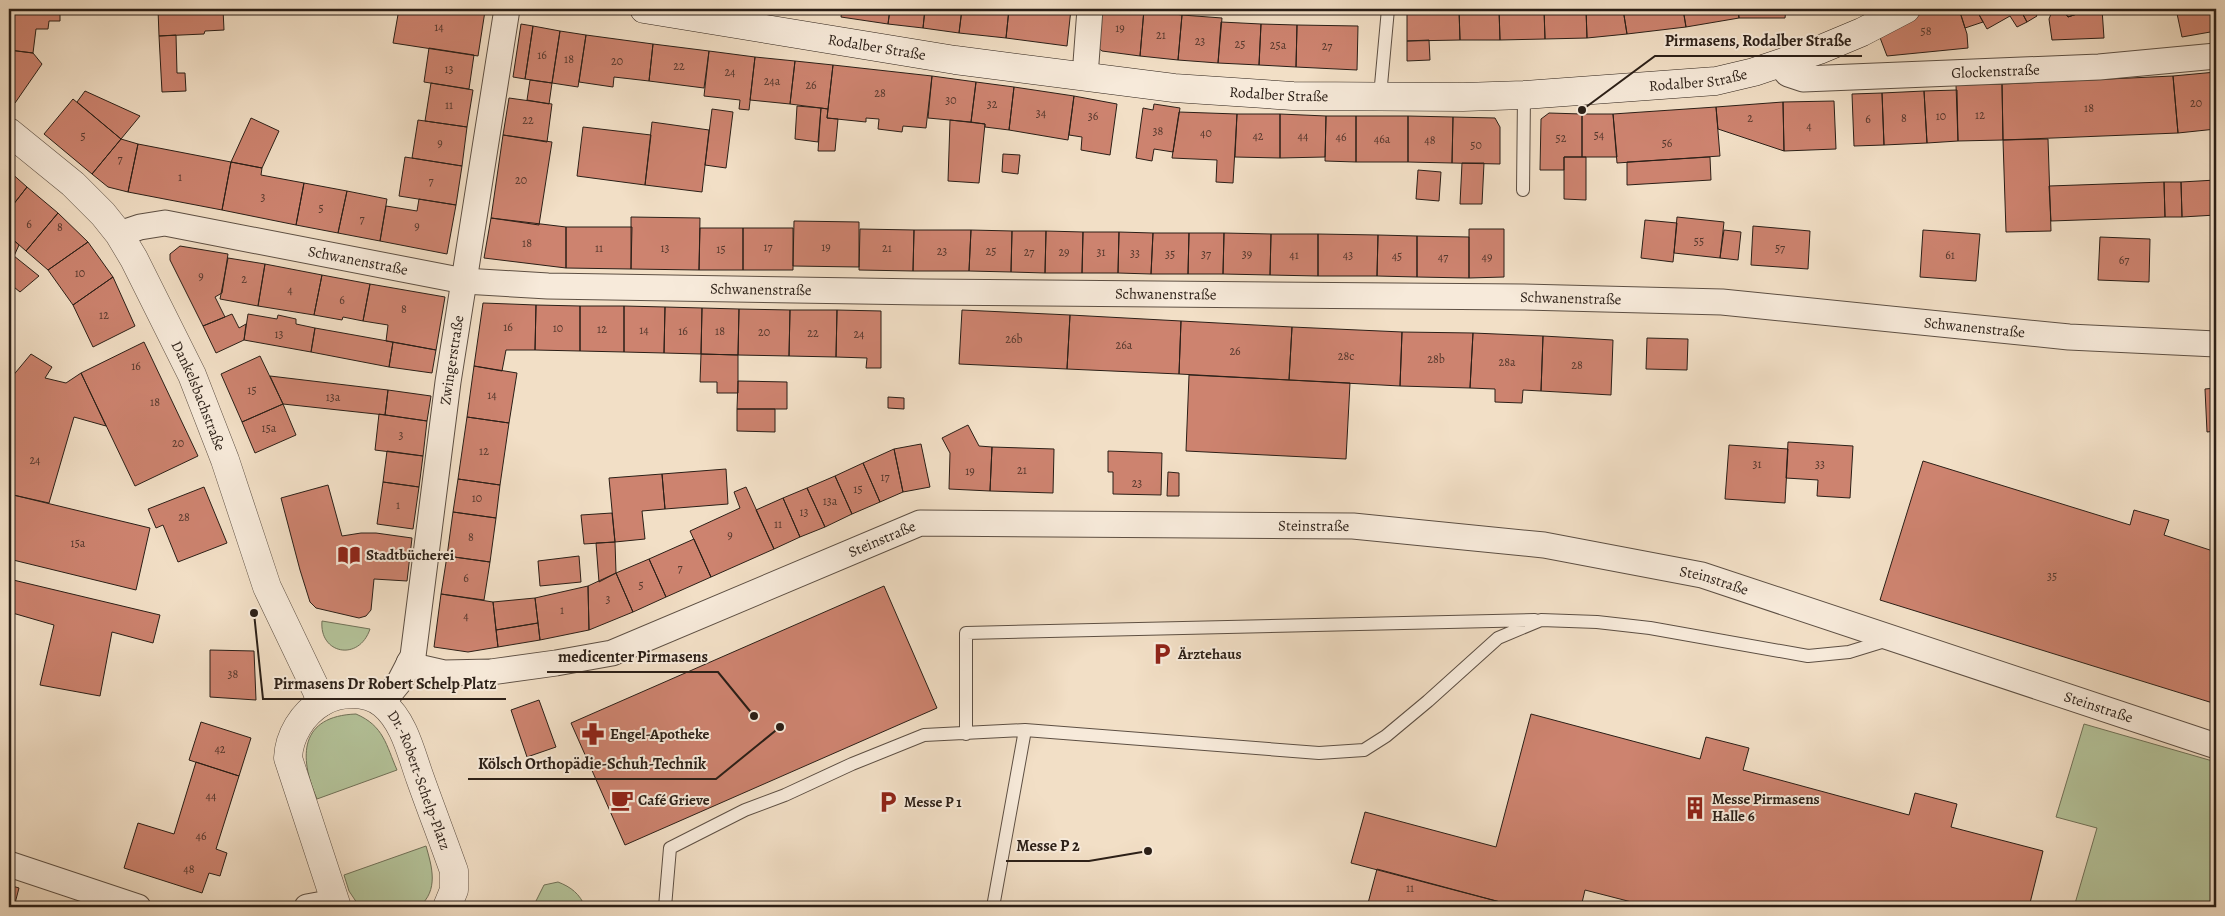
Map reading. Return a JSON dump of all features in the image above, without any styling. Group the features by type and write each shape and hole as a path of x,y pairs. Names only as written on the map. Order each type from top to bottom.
{"main road":[{"name":"Rodalber Straße","path":"644,9 945,59 1174,88 1293,96 1524,95 1716,81 1779,64 1862,32 1906,9"},
{"name":"Dankelsbachstraße","path":"9,132 73,184 119,234 158,304 192,375 225,460 267,587 322,702"},
{"name":"Dr.-Robert-Schelp-Platz","path":"326,906 288,758 289,745 300,723 311,710 337,695 354,694 382,703 400,726 454,871 454,890 447,907"}],"street":[{"name":"Zwingerstraße","path":"382,703 400,681 413,656 448,382 507,9"},
{"path":"1085,76 1090,9"},
{"name":"Glockenstraße","path":"1779,64 1788,74 1804,78 2099,67 2216,56"},
{"name":"Schwanenstraße","path":"119,234 165,223 464,281 548,286 924,292 1524,296 1722,302 2069,337 2216,344"},
{"name":"Steinstraße","path":"409,663 422,668 444,672 491,672 612,653 920,523 1353,526 1544,545 1702,575 1779,599 1891,639 2216,746"},
{"path":"9,864 138,907"}],"lane":[{"path":"1380,96 1388,9"},
{"path":"1523,190 1524,95"},
{"path":"665,907 670,848 745,810 785,795 852,764 924,735 1025,730 1319,753 1364,750 1386,736 1428,701 1498,638 1541,620"},
{"path":"966,734 966,633 1541,620 1597,622 1650,628 1808,656 1848,652 1891,639"},
{"path":"993,907 1025,730"}],"green space":[{"path":"322,621 370,629 365,639 357,646 349,650 341,650 333,647 327,641 323,632"},
{"path":"356,714 373,724 378,730 387,744 397,770 317,799 307,768 306,754 308,741 314,730 324,722 337,716"},
{"path":"2084,724 2216,762 2216,907 2074,907 2097,828 2056,817"},
{"path":"426,846 432,870 432,886 419,907 359,906 349,891 344,875"},
{"path":"558,882 574,892 585,907 533,907 544,885"}],"building":[{"path":"9,9 60,9 60,21 49,21 48,29 36,29 33,53 9,50"},
{"path":"158,9 223,9 224,30 205,31 204,34 159,36"},
{"path":"399,9 473,9 485,11 478,56 393,43"},
{"path":"842,9 890,9 888,24 841,17"},
{"path":"890,9 925,9 923,28 888,24"},
{"path":"925,9 962,9 959,33 923,28"},
{"path":"962,9 1009,9 1006,38 959,33"},
{"path":"1009,9 1071,9 1067,46 1006,38"},
{"path":"1100,9 1144,9 1140,56 1102,51 1096,46"},
{"path":"1407,9 1459,9 1460,40 1407,41"},
{"path":"1459,9 1499,9 1500,40 1460,40"},
{"path":"1499,9 1544,9 1545,39 1500,40"},
{"path":"1544,9 1586,9 1587,38 1545,39"},
{"path":"1586,9 1623,9 1627,34 1587,38"},
{"path":"1623,9 1683,9 1686,27 1627,34"},
{"path":"1683,9 1738,9 1739,18 1686,27"},
{"path":"1738,9 1786,9 1785,18 1739,18"},
{"path":"1931,9 1959,9 1967,34 1968,48 1887,56 1879,35"},
{"path":"1959,9 1976,9 1983,22 1965,28"},
{"path":"1976,9 2020,9 2027,22 2017,27 2010,16 1987,29"},
{"path":"2020,9 2033,9 2037,16 2027,22"},
{"path":"2053,9 2062,9 2068,17 2092,9 2102,9 2104,38 2052,40 2049,19"},
{"path":"2062,9 2092,9 2068,17"},
{"path":"2176,9 2216,9 2216,31 2182,37"},
{"path":"1144,10 1182,15 1178,60 1140,56"},
{"path":"1182,15 1222,18 1218,63 1178,60"},
{"path":"1221,22 1261,24 1259,65 1218,63"},
{"path":"521,24 533,26 525,79 513,77"},
{"path":"1261,24 1297,25 1296,67 1259,65"},
{"path":"1297,25 1358,26 1357,70 1296,67"},
{"path":"533,26 560,31 552,83 525,79"},
{"path":"560,31 586,35 578,87 552,83"},
{"path":"176,35 177,73 185,73 186,91 162,92 159,36"},
{"path":"586,35 653,44 649,81 614,77 613,87 579,82"},
{"path":"1429,40 1430,60 1407,61 1407,41"},
{"path":"653,44 709,51 704,88 649,81"},
{"path":"429,48 474,55 469,89 424,82"},
{"path":"9,50 33,53 42,64 15,103 9,99"},
{"path":"709,51 755,57 749,110 739,109 740,100 704,96"},
{"path":"755,57 795,61 790,104 750,100"},
{"path":"795,61 833,65 828,109 790,104"},
{"path":"833,65 932,76 926,128 903,126 902,132 878,129 879,119 866,118 866,122 827,118"},
{"path":"2216,72 2216,129 2178,133 2173,76"},
{"path":"932,76 976,82 971,122 928,118"},
{"path":"2173,76 2178,133 2003,140 2002,84"},
{"path":"530,80 552,83 549,104 527,100"},
{"path":"976,82 1014,87 1009,130 985,127 985,124 971,122"},
{"path":"431,83 473,90 467,127 425,121"},
{"path":"2002,84 2003,140 1958,141 1956,85"},
{"path":"1014,87 1074,96 1068,140 1009,130"},
{"path":"1957,90 1958,141 1927,143 1924,91"},
{"path":"85,91 140,116 121,139 77,102"},
{"path":"1924,91 1927,143 1884,145 1882,93"},
{"path":"1882,93 1884,145 1854,146 1852,94"},
{"path":"1074,96 1117,104 1110,155 1081,150 1082,137 1069,135"},
{"path":"509,98 552,104 547,142 503,135"},
{"path":"73,99 121,139 92,174 44,134"},
{"path":"1834,101 1836,149 1784,151 1783,102"},
{"path":"1783,102 1784,151 1718,129 1716,107"},
{"path":"1154,104 1180,108 1173,152 1154,149 1152,161 1136,158 1143,108 1153,110"},
{"path":"797,106 821,108 818,142 795,139"},
{"path":"1716,107 1720,156 1617,163 1613,114"},
{"path":"821,108 828,109 827,118 838,119 835,151 818,151"},
{"path":"712,109 733,112 726,168 705,165"},
{"path":"1179,112 1237,114 1233,183 1216,182 1217,160 1172,158"},
{"path":"1549,113 1582,114 1582,157 1564,157 1564,170 1540,170 1541,119"},
{"path":"1237,114 1280,114 1280,158 1235,157"},
{"path":"1280,114 1326,116 1325,157 1280,158"},
{"path":"1582,114 1613,114 1617,157 1582,157"},
{"path":"1326,116 1356,116 1356,162 1325,161"},
{"path":"1356,116 1408,116 1408,162 1356,162"},
{"path":"1408,116 1453,117 1452,163 1408,162"},
{"path":"1453,117 1495,118 1500,127 1500,164 1452,163"},
{"path":"251,118 279,131 262,168 231,162"},
{"path":"418,120 467,127 462,166 412,158"},
{"path":"950,120 985,124 979,183 948,181"},
{"path":"652,122 709,130 702,192 645,185"},
{"path":"583,127 651,135 645,185 577,176"},
{"path":"503,135 552,142 539,225 491,218"},
{"path":"121,139 138,144 128,192 108,187 92,174"},
{"path":"2048,139 2051,231 2006,232 2003,140"},
{"path":"138,144 231,162 222,210 128,192"},
{"path":"1003,154 1020,155 1018,174 1002,172"},
{"path":"405,157 462,166 456,205 399,196"},
{"path":"1564,157 1586,157 1586,200 1564,199"},
{"path":"1710,157 1711,180 1627,185 1627,162"},
{"path":"231,162 262,168 261,175 304,183 296,225 222,210"},
{"path":"1462,163 1484,163 1482,204 1460,204"},
{"path":"1418,170 1441,172 1439,201 1416,199"},
{"path":"9,171 27,187 9,210"},
{"path":"2216,180 2216,215 2182,217 2181,182"},
{"path":"2164,182 2181,182 2182,217 2165,217"},
{"path":"2164,182 2165,217 2051,221 2049,186"},
{"path":"304,183 347,191 338,233 296,225"},
{"path":"27,187 58,213 26,251 9,236 9,210"},
{"path":"347,191 387,199 380,241 338,233"},
{"path":"419,199 456,205 447,254 380,241 386,206 417,211"},
{"path":"58,213 88,242 48,270 26,251"},
{"path":"631,217 700,218 699,270 631,269"},
{"path":"1677,217 1724,222 1720,258 1674,253"},
{"path":"491,218 566,227 566,268 484,258"},
{"path":"1645,220 1677,223 1673,262 1641,258"},
{"path":"794,221 859,222 859,267 793,266"},
{"path":"1753,226 1810,231 1808,269 1751,265"},
{"path":"566,227 632,227 631,269 566,268"},
{"path":"700,228 743,228 743,270 699,270"},
{"path":"743,228 793,228 793,270 743,270"},
{"path":"860,229 914,230 913,271 859,270"},
{"path":"1469,229 1504,229 1504,277 1469,278"},
{"path":"914,230 971,230 969,271 913,271"},
{"path":"971,230 1012,231 1011,272 969,271"},
{"path":"1724,230 1741,232 1738,260 1720,258"},
{"path":"1923,230 1980,234 1976,281 1920,277"},
{"path":"1012,231 1046,231 1045,273 1011,272"},
{"path":"1046,231 1083,232 1082,273 1045,273"},
{"path":"1083,232 1119,232 1118,273 1082,273"},
{"path":"1119,232 1153,233 1151,274 1118,273"},
{"path":"1153,233 1189,233 1188,274 1151,274"},
{"path":"1189,233 1224,233 1223,274 1188,274"},
{"path":"1224,233 1271,234 1270,275 1223,274"},
{"path":"1271,234 1318,234 1318,276 1270,275"},
{"path":"1318,234 1378,235 1377,276 1318,276"},
{"path":"1378,235 1417,236 1417,277 1377,276"},
{"path":"9,236 19,245 14,256 39,276 20,292 9,283"},
{"path":"1417,236 1469,237 1469,278 1417,277"},
{"path":"2100,237 2150,239 2149,282 2098,280"},
{"path":"88,242 113,277 73,305 48,270"},
{"path":"180,246 228,254 222,293 215,297 225,317 203,326 170,260 170,254"},
{"path":"228,258 265,264 258,306 220,299"},
{"path":"265,264 322,275 314,315 258,306"},
{"path":"322,275 370,284 363,321 343,317 342,320 314,315"},
{"path":"113,277 135,326 93,347 73,305"},
{"path":"370,284 445,297 436,350 386,341 388,325 363,321"},
{"path":"483,303 536,305 535,350 506,350 502,371 474,366"},
{"path":"536,305 580,306 580,351 535,350"},
{"path":"580,306 624,306 624,352 580,351"},
{"path":"624,306 665,307 664,353 624,352"},
{"path":"665,307 702,308 701,354 664,353"},
{"path":"702,308 739,309 738,355 701,354"},
{"path":"739,309 790,310 789,356 738,355"},
{"path":"790,310 837,310 836,357 789,356"},
{"path":"837,310 881,311 881,368 866,368 867,358 836,357"},
{"path":"962,310 1070,315 1067,369 959,364"},
{"path":"232,314 239,328 246,324 244,340 216,353 203,326"},
{"path":"248,314 277,319 278,315 296,319 296,324 315,328 311,352 244,340"},
{"path":"1070,315 1181,321 1179,374 1067,369"},
{"path":"1181,321 1292,327 1289,380 1179,374"},
{"path":"1292,327 1402,332 1400,386 1289,380"},
{"path":"315,328 393,342 389,367 311,352"},
{"path":"1402,332 1473,333 1470,388 1400,386"},
{"path":"1473,333 1543,336 1541,391 1523,390 1522,403 1495,402 1495,389 1470,388"},
{"path":"1543,336 1613,340 1611,395 1541,391"},
{"path":"1647,338 1688,339 1687,370 1646,369"},
{"path":"144,342 198,456 135,486 81,373"},
{"path":"393,342 436,350 432,373 389,367"},
{"path":"31,354 52,367 45,378 66,383 81,373 106,426 74,417 49,503 9,494 9,385 11,378"},
{"path":"701,354 738,355 738,393 717,393 717,382 700,382"},
{"path":"260,356 283,404 242,422 221,374"},
{"path":"474,366 517,373 509,423 467,417"},
{"path":"1189,375 1350,383 1346,459 1186,451"},
{"path":"270,376 388,390 385,415 283,404"},
{"path":"738,381 787,382 787,409 737,409"},
{"path":"2216,388 2216,431 2207,432 2205,389"},
{"path":"388,390 431,396 427,421 385,415"},
{"path":"888,397 904,398 904,409 888,408"},
{"path":"283,404 296,435 255,453 242,422"},
{"path":"737,409 775,409 775,432 737,431"},
{"path":"379,414 427,421 423,456 375,450"},
{"path":"467,417 509,423 500,485 458,479"},
{"path":"968,425 979,446 992,447 990,491 949,489 950,453 942,438"},
{"path":"1788,442 1853,446 1850,498 1817,496 1818,480 1786,478"},
{"path":"921,444 930,487 903,492 894,449"},
{"path":"1729,445 1788,449 1785,503 1725,499"},
{"path":"992,447 1054,449 1053,493 990,491"},
{"path":"894,449 903,492 880,502 863,463"},
{"path":"387,451 423,456 419,487 383,482"},
{"path":"1108,451 1162,453 1161,495 1113,494 1113,472 1108,472"},
{"path":"1923,461 2130,525 2134,510 2169,520 2164,535 2216,552 2216,704 1880,600"},
{"path":"863,463 880,502 852,514 835,476"},
{"path":"726,469 728,504 665,509 662,474"},
{"path":"1168,472 1179,473 1179,496 1167,496"},
{"path":"662,474 665,509 642,511 645,539 615,542 609,478"},
{"path":"835,476 852,514 825,527 807,488"},
{"path":"458,479 500,485 496,518 453,512"},
{"path":"383,482 419,487 413,529 377,524"},
{"path":"328,485 342,536 376,533 412,538 407,581 374,579 371,610 366,616 359,618 316,608 310,602 281,498"},
{"path":"204,487 227,543 178,562 163,525 156,528 148,509"},
{"path":"746,487 774,549 711,577 690,531 740,508 734,492"},
{"path":"807,488 825,527 800,537 783,498"},
{"path":"9,494 150,528 136,590 9,559"},
{"path":"783,498 800,537 774,549 756,510"},
{"path":"453,512 496,518 490,562 447,556"},
{"path":"612,513 615,542 584,544 581,515"},
{"path":"694,539 711,577 666,597 649,559"},
{"path":"615,542 616,573 599,582 596,543"},
{"path":"447,556 490,562 484,600 441,594"},
{"path":"579,556 581,582 540,586 538,561"},
{"path":"649,559 666,597 633,612 616,573"},
{"path":"616,573 633,612 589,630 588,586"},
{"path":"9,579 160,615 153,643 112,632 100,696 40,685 54,625 9,612"},
{"path":"588,586 589,630 540,640 535,598"},
{"path":"884,586 937,708 625,845 571,723"},
{"path":"441,594 493,602 498,647 468,652 434,647"},
{"path":"535,598 538,623 496,630 493,602"},
{"path":"538,623 540,640 498,647 496,630"},
{"path":"210,650 254,651 256,700 210,697"},
{"path":"539,700 556,747 527,757 511,710"},
{"name":"Messe Pirmasens Halle 6","path":"1531,714 1700,759 1706,737 1749,748 1743,770 1909,815 1915,793 1957,804 1951,827 2043,851 2029,907 1651,907 1585,890 1581,907 1519,907 1351,863 1365,812 1496,847"},
{"path":"201,722 251,738 239,776 189,760"},
{"path":"196,762 239,776 216,849 227,853 220,876 209,873 202,893 124,868 138,823 174,834"},
{"path":"1377,869 1519,907 1367,907"},
{"path":"9,885 19,888 14,907 9,907"}],"place":[{"name":"Pirmasens, Rodalber Straße","path":"1582,110"},
{"name":"Stadtbücherei","path":"349,555"},
{"name":"Pirmasens Dr Robert Schelp Platz","path":"254,613"},
{"name":"Ärztehaus","path":"1162,654"},
{"name":"medicenter Pirmasens","path":"754,716"},
{"name":"Kölsch Orthopädie-Schuh-Technik","path":"780,727"},
{"name":"Engel-Apotheke","path":"593,734"},
{"name":"Café Grieve","path":"622,800"},
{"name":"Messe P 1","path":"888,802"},
{"name":"Messe Pirmasens Halle 6","path":"1695,808"},
{"name":"Messe P 2","path":"1148,851"}]}
